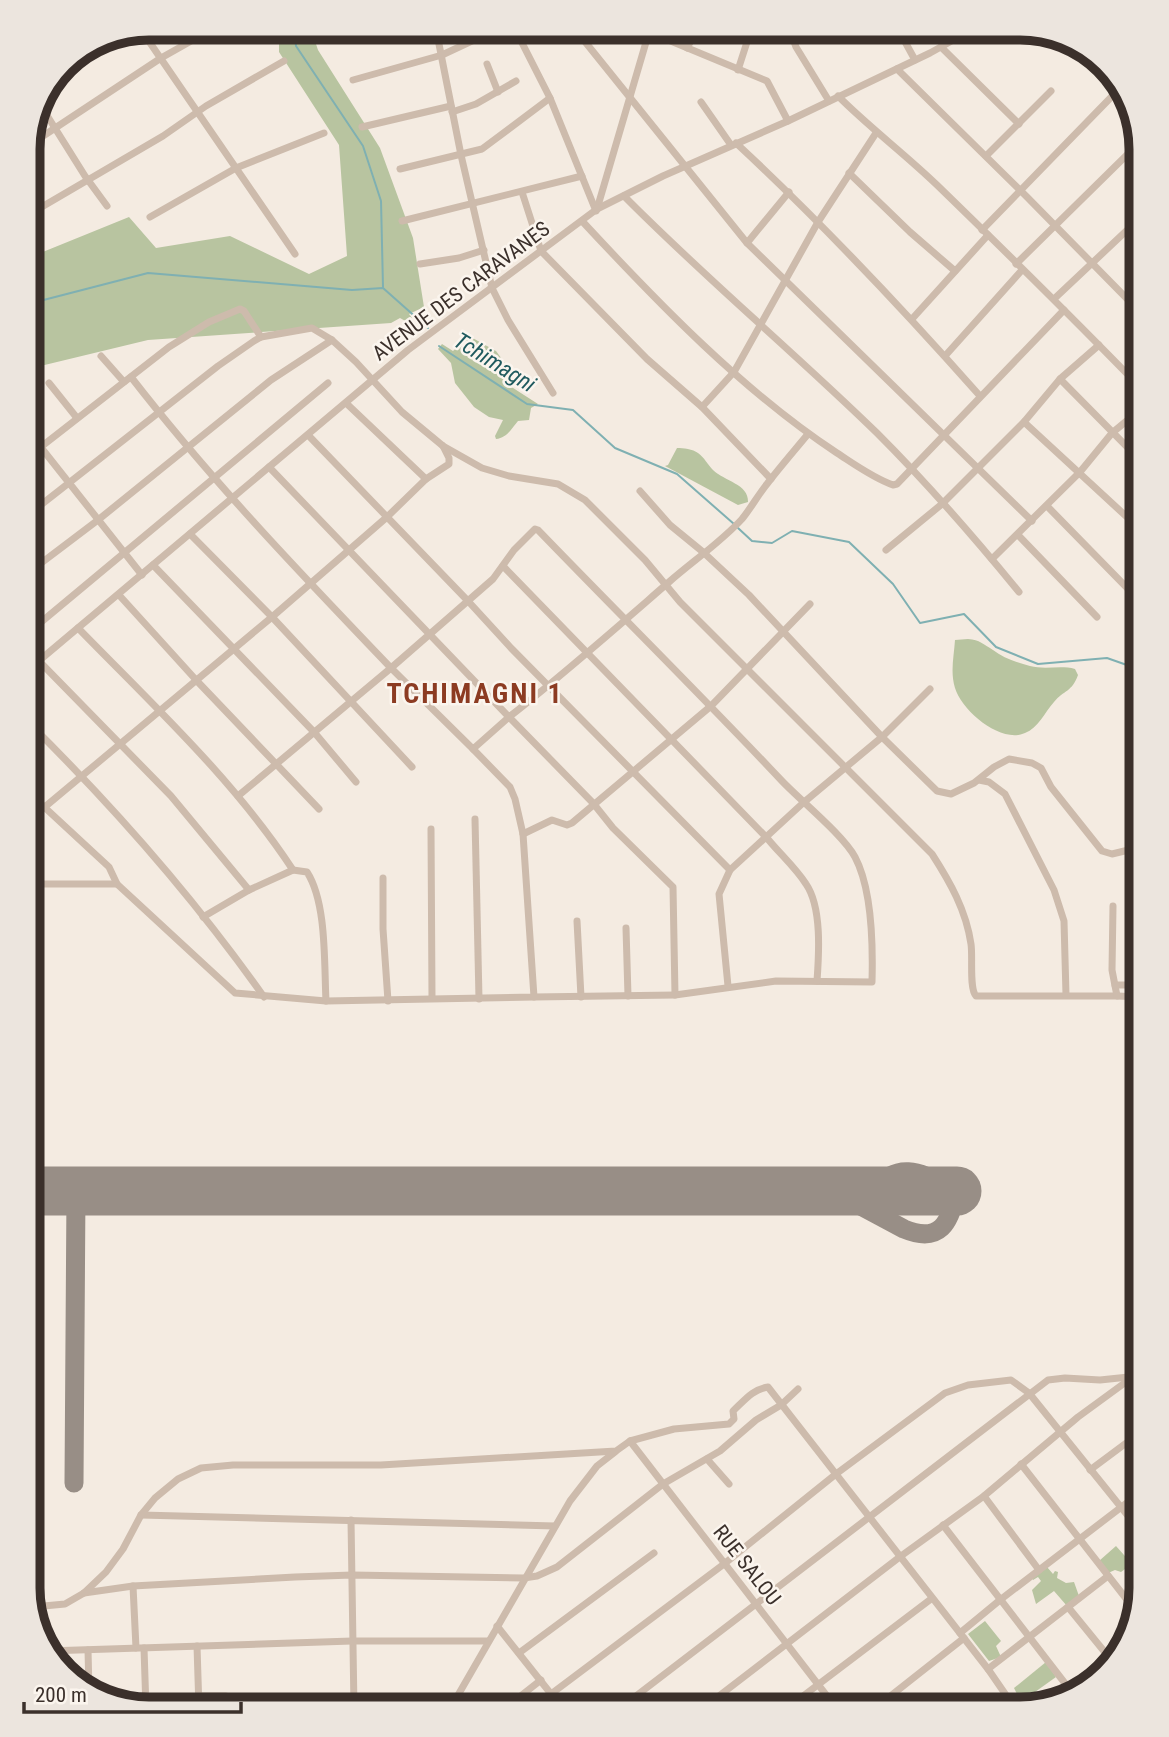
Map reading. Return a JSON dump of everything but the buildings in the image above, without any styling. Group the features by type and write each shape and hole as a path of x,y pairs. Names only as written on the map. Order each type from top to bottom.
{"street":[{"path":"148,40 295,254"},
{"path":"41,138 161,58 193,40"},
{"path":"439,40 461,155 492,288 553,394"},
{"path":"354,80 442,55 474,40"},
{"path":"521,40 550,98 596,210"},
{"path":"584,40 747,243 1032,521"},
{"path":"596,210 647,40"},
{"path":"668,40 767,81 788,121"},
{"path":"687,48 691,40"},
{"path":"738,70 746,40"},
{"path":"794,40 829,101"},
{"path":"904,40 915,60"},
{"name":"AVENUE DES CARAVANES","path":"40,660 408,350 596,210 684,166 788,121 953,40"},
{"path":"941,47 1018,124"},
{"path":"40,208 284,61"},
{"path":"487,64 498,92"},
{"path":"897,69 1022,191 1129,301"},
{"path":"362,127 452,109 498,92 516,81"},
{"path":"986,156 1051,91"},
{"path":"912,320 985,232 1114,95"},
{"path":"838,96 876,133 936,184 1129,376"},
{"path":"400,169 482,149 550,98"},
{"path":"701,102 733,144 789,192 912,320 980,396"},
{"path":"46,114 107,206"},
{"path":"150,217 236,168 324,133"},
{"path":"702,407 734,372 818,222 876,133"},
{"path":"945,356 1055,226 1129,153"},
{"path":"849,173 955,271"},
{"path":"402,221 582,176"},
{"path":"522,192 541,251 647,359 702,407 771,479"},
{"path":"747,243 789,192"},
{"path":"624,196 911,468 1019,592"},
{"path":"582,221 672,314 734,372 808,434 888,483 897,484 1064,310"},
{"path":"1054,299 1090,262 1129,230"},
{"path":"420,264 459,258 484,250"},
{"path":"142,575 40,447 169,347 209,322 240,309 261,337"},
{"path":"40,506 218,366 261,337 312,328 332,340 402,412 443,446 482,468 509,476 558,484 572,490 584,500 667,584 680,602 932,854 962,907 969,929 973,994 1129,996"},
{"path":"40,564 271,380 332,340"},
{"path":"886,550 942,504 1024,422 1060,379 1099,345"},
{"path":"101,356 159,414 232,499 391,668 510,787 523,834 534,997"},
{"path":"1060,379 1129,449"},
{"path":"50,383 76,418"},
{"path":"40,624 328,383"},
{"path":"346,403 426,479"},
{"path":"992,559 1018,536 1080,472 1112,433 1129,419"},
{"path":"1024,422 1129,519"},
{"path":"473,749 742,519 808,434"},
{"path":"308,435 730,870"},
{"path":"40,810 272,617 387,517 426,479 449,464 443,446"},
{"path":"270,467 593,803 613,828 673,887 675,995"},
{"path":"640,491 670,525 704,552 784,632 882,737 937,791 951,794 979,780 1009,759 1032,763 1041,768 1058,796 1102,851 1112,854 1129,850"},
{"path":"1047,506 1129,591"},
{"path":"40,804 108,867 117,884 235,993 326,1001 388,1001 675,995 776,981 872,982 869,914 859,867 850,848 535,529 513,550 493,579 238,796"},
{"path":"190,534 272,617 412,767"},
{"path":"1018,536 1097,617"},
{"path":"153,565 314,732 356,782"},
{"path":"503,566 588,651 766,838 807,885 812,897 819,953 817,981"},
{"path":"119,594 197,681 319,809"},
{"path":"523,834 552,820 572,824 593,803 711,706 810,604"},
{"path":"78,628 238,796 268,831 293,870"},
{"path":"40,662 171,796 249,890"},
{"path":"728,986 719,894 730,870 803,803 882,737 930,689"},
{"path":"40,734 82,776 178,883 264,997"},
{"path":"979,780 998,787 1005,794 1054,890 1066,934 1063,961 1066,995"},
{"path":"475,819 479,999"},
{"path":"431,829 432,998"},
{"path":"203,917 249,890 293,870 307,873 315,885 321,915 326,1001"},
{"path":"383,878 388,1001"},
{"path":"40,884 117,884"},
{"path":"1114,906 1112,970 1117,996"},
{"path":"577,921 581,997"},
{"path":"626,928 628,996"},
{"path":"1115,985 1129,984"},
{"path":"635,1697 1048,1380 1129,1377"},
{"path":"551,1694 945,1393 968,1385 1011,1380 1029,1393 1129,1519"},
{"path":"718,1697 901,1556 984,1496 1060,1432 1129,1380"},
{"path":"457,1697 555,1526 597,1466 631,1441 674,1429 729,1424 734,1419 733,1411 758,1388 768,1387 1008,1697"},
{"path":"84,1593 133,1586 352,1575 537,1576 557,1567 663,1484 707,1459 756,1420 781,1405 797,1389"},
{"name":"RUE SALOU","path":"631,1441 828,1697"},
{"path":"1090,1470 1129,1441"},
{"path":"42,1608 65,1604 84,1593 106,1572 123,1549 141,1515 155,1498 169,1485 209,1466 381,1465 615,1451"},
{"path":"707,1459 729,1484"},
{"path":"1021,1464 1128,1601"},
{"path":"984,1496 1040,1570"},
{"path":"888,1697 962,1636 1000,1600 1129,1502"},
{"path":"141,1515 555,1526"},
{"path":"351,1520 354,1697"},
{"path":"943,1525 1067,1686"},
{"path":"519,1653 654,1553"},
{"path":"988,1669 1108,1576"},
{"path":"133,1586 145,1697"},
{"path":"802,1697 931,1599"},
{"path":"1068,1607 1106,1654"},
{"path":"497,1626 553,1697"},
{"path":"61,1651 352,1641 488,1641"},
{"path":"197,1646 199,1696 229,1697"},
{"path":"88,1650 89,1678"},
{"path":"519,1697 541,1680"}],"green space":[{"path":"279,40 315,40 318,50 380,148 413,238 424,307 409,314 412,318 407,322 400,318 391,323 148,340 40,366 40,253 129,217 156,248 230,236 309,274 347,256 339,145 279,52"},
{"path":"469,336 496,351 513,374 510,386 538,404 531,408 529,420 518,421 500,438 496,439 495,436 503,420 489,417 474,407 455,383 451,363 438,349 442,344 453,351"},
{"path":"677,448 698,453 713,470 740,487 748,502 738,505 665,466"},
{"path":"955,640 979,641 1001,655 1021,663 1036,667 1075,669 1078,675 1073,685 1054,702 1034,727 1025,733 1005,734 994,730 974,715 955,688"},
{"path":"1116,1546 1129,1561 1129,1566 1121,1572 1115,1570 1108,1573 1099,1561"},
{"path":"1047,1567 1053,1574 1058,1572 1057,1578 1066,1583 1074,1582 1079,1596 1067,1606 1054,1591 1036,1604 1032,1590 1041,1581 1038,1577 1033,1580 1032,1577"},
{"path":"985,1621 1001,1641 996,1646 1001,1657 989,1661 968,1634"},
{"path":"1046,1662 1056,1677 1029,1696 1018,1697 1014,1688"}],"waterway":[{"path":"295,40 296,46 363,146 381,201 383,287"},
{"name":"Tchimagni","path":"40,301 148,273 352,290 383,288 428,328"},
{"name":"Tchimagni","path":"439,346 527,404 573,410 615,448 677,474 734,524"},
{"name":"Tchimagni","path":"738,528 752,541 772,543 792,531 849,542 893,584 920,623 964,614 996,647 1038,664 1107,658 1129,666"}],"taxiway":[{"path":"833,1191 904,1229 926,1234 935,1232 947,1221 957,1191 913,1172 893,1174 872,1191"},
{"path":"74,1483 76,1191"}],"runway":[{"path":"40,1191 957,1191"}],"district":[{"name":"TCHIMAGNI 1","path":"475,693"}]}
